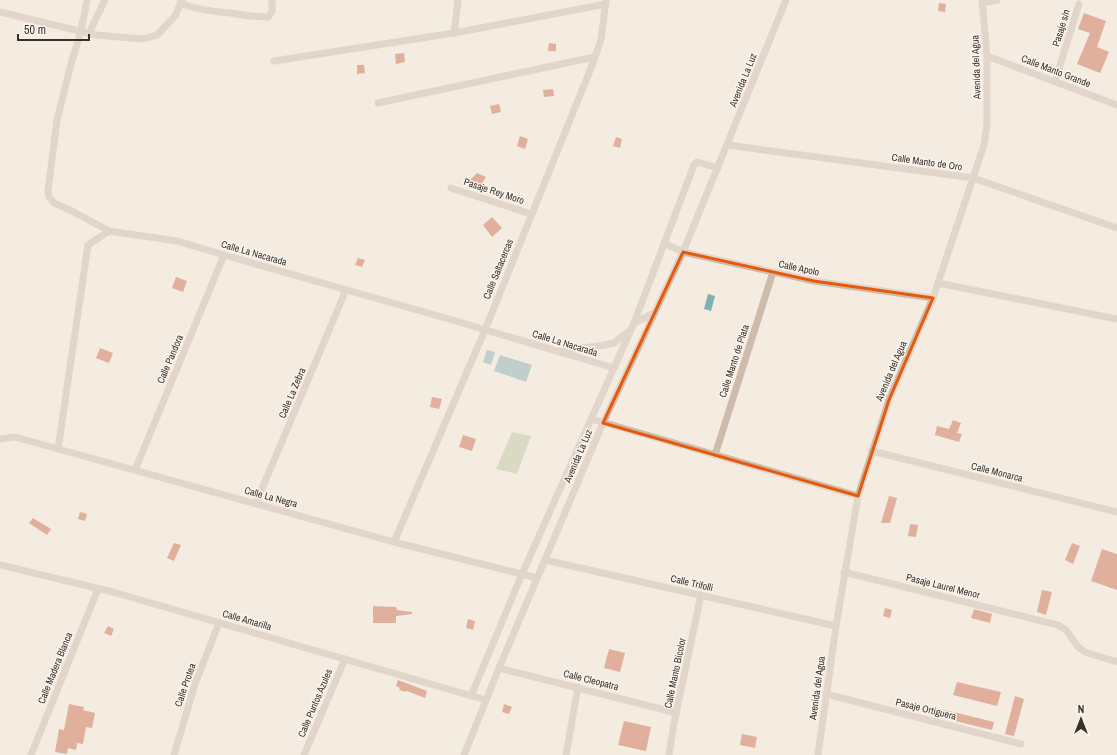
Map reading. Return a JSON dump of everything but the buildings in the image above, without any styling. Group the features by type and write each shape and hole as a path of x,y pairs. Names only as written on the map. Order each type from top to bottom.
{"street":[{"path":"85,32 87,0"},
{"path":"58,449 88,245 109,231 54,203 49,197 48,191 57,120 71,64 85,32 105,0"},
{"path":"0,12 85,32 143,39 157,35 175,16 181,1 191,7 202,10 268,17 272,12 272,0"},
{"path":"454,33 458,0"},
{"name":"Avenida La Luz","path":"464,755 499,668 603,423 683,252 786,0"},
{"path":"982,1 997,0"},
{"name":"Avenida del Agua","path":"818,755 844,572 858,496 890,400 933,298 984,145 988,124 988,56 982,1"},
{"path":"274,61 454,33 606,2"},
{"name":"Calle Saltacercas","path":"394,542 485,330 591,68 601,40 606,2"},
{"name":"Pasaje s/n","path":"1055,81 1079,4"},
{"name":"Calle Manto Grande","path":"988,56 1117,105"},
{"path":"378,103 594,57"},
{"name":"Calle Manto de Oro","path":"727,145 973,178 1117,228"},
{"name":"Avenida La Luz","path":"471,696 522,574 632,326 694,165 697,162 718,168"},
{"name":"Pasaje Rey Moro","path":"451,188 531,214"},
{"name":"Calle La Nacarada","path":"109,231 177,241 614,368"},
{"name":"Calle Apolo","path":"664,243 683,252 814,281 933,298"},
{"name":"Calle Pandora","path":"135,470 224,255"},
{"name":"Calle Manto de Plata","path":"715,455 773,272"},
{"path":"938,283 1117,319"},
{"name":"Calle La Zebra","path":"256,503 346,290"},
{"path":"557,351 588,348 614,343 622,338 632,326 654,313"},
{"path":"591,419 858,496"},
{"name":"Calle La Negra","path":"0,439 15,437 394,542 537,578"},
{"name":"Calle Monarca","path":"872,451 1117,512"},
{"name":"Calle Trifolli","path":"545,560 836,626"},
{"name":"Calle Amarilla","path":"0,566 98,589 486,700"},
{"name":"Pasaje Laurel Menor","path":"844,572 1058,625 1066,630 1078,647 1085,652 1117,662"},
{"name":"Calle Madera Blanca","path":"31,755 98,589"},
{"name":"Calle Manto Bicolor","path":"669,755 701,595"},
{"name":"Calle Protea","path":"174,755 195,684 219,623"},
{"name":"Calle Puntos Azules","path":"304,755 345,659"},
{"name":"Calle Cleopatra","path":"499,668 677,713"},
{"path":"566,755 578,688"},
{"name":"Pasaje Ortiguera","path":"826,694 1021,744"}],"highlighted area":[{"path":"683,252 814,281 933,298 889,400 858,496 603,423"}],"green space":[{"path":"512,432 531,436 517,474 496,469"}],"water":[{"path":"708,294 715,296 711,311 704,309"},
{"path":"487,350 495,352 491,365 483,362"},
{"path":"500,355 532,365 526,382 494,371"}]}
